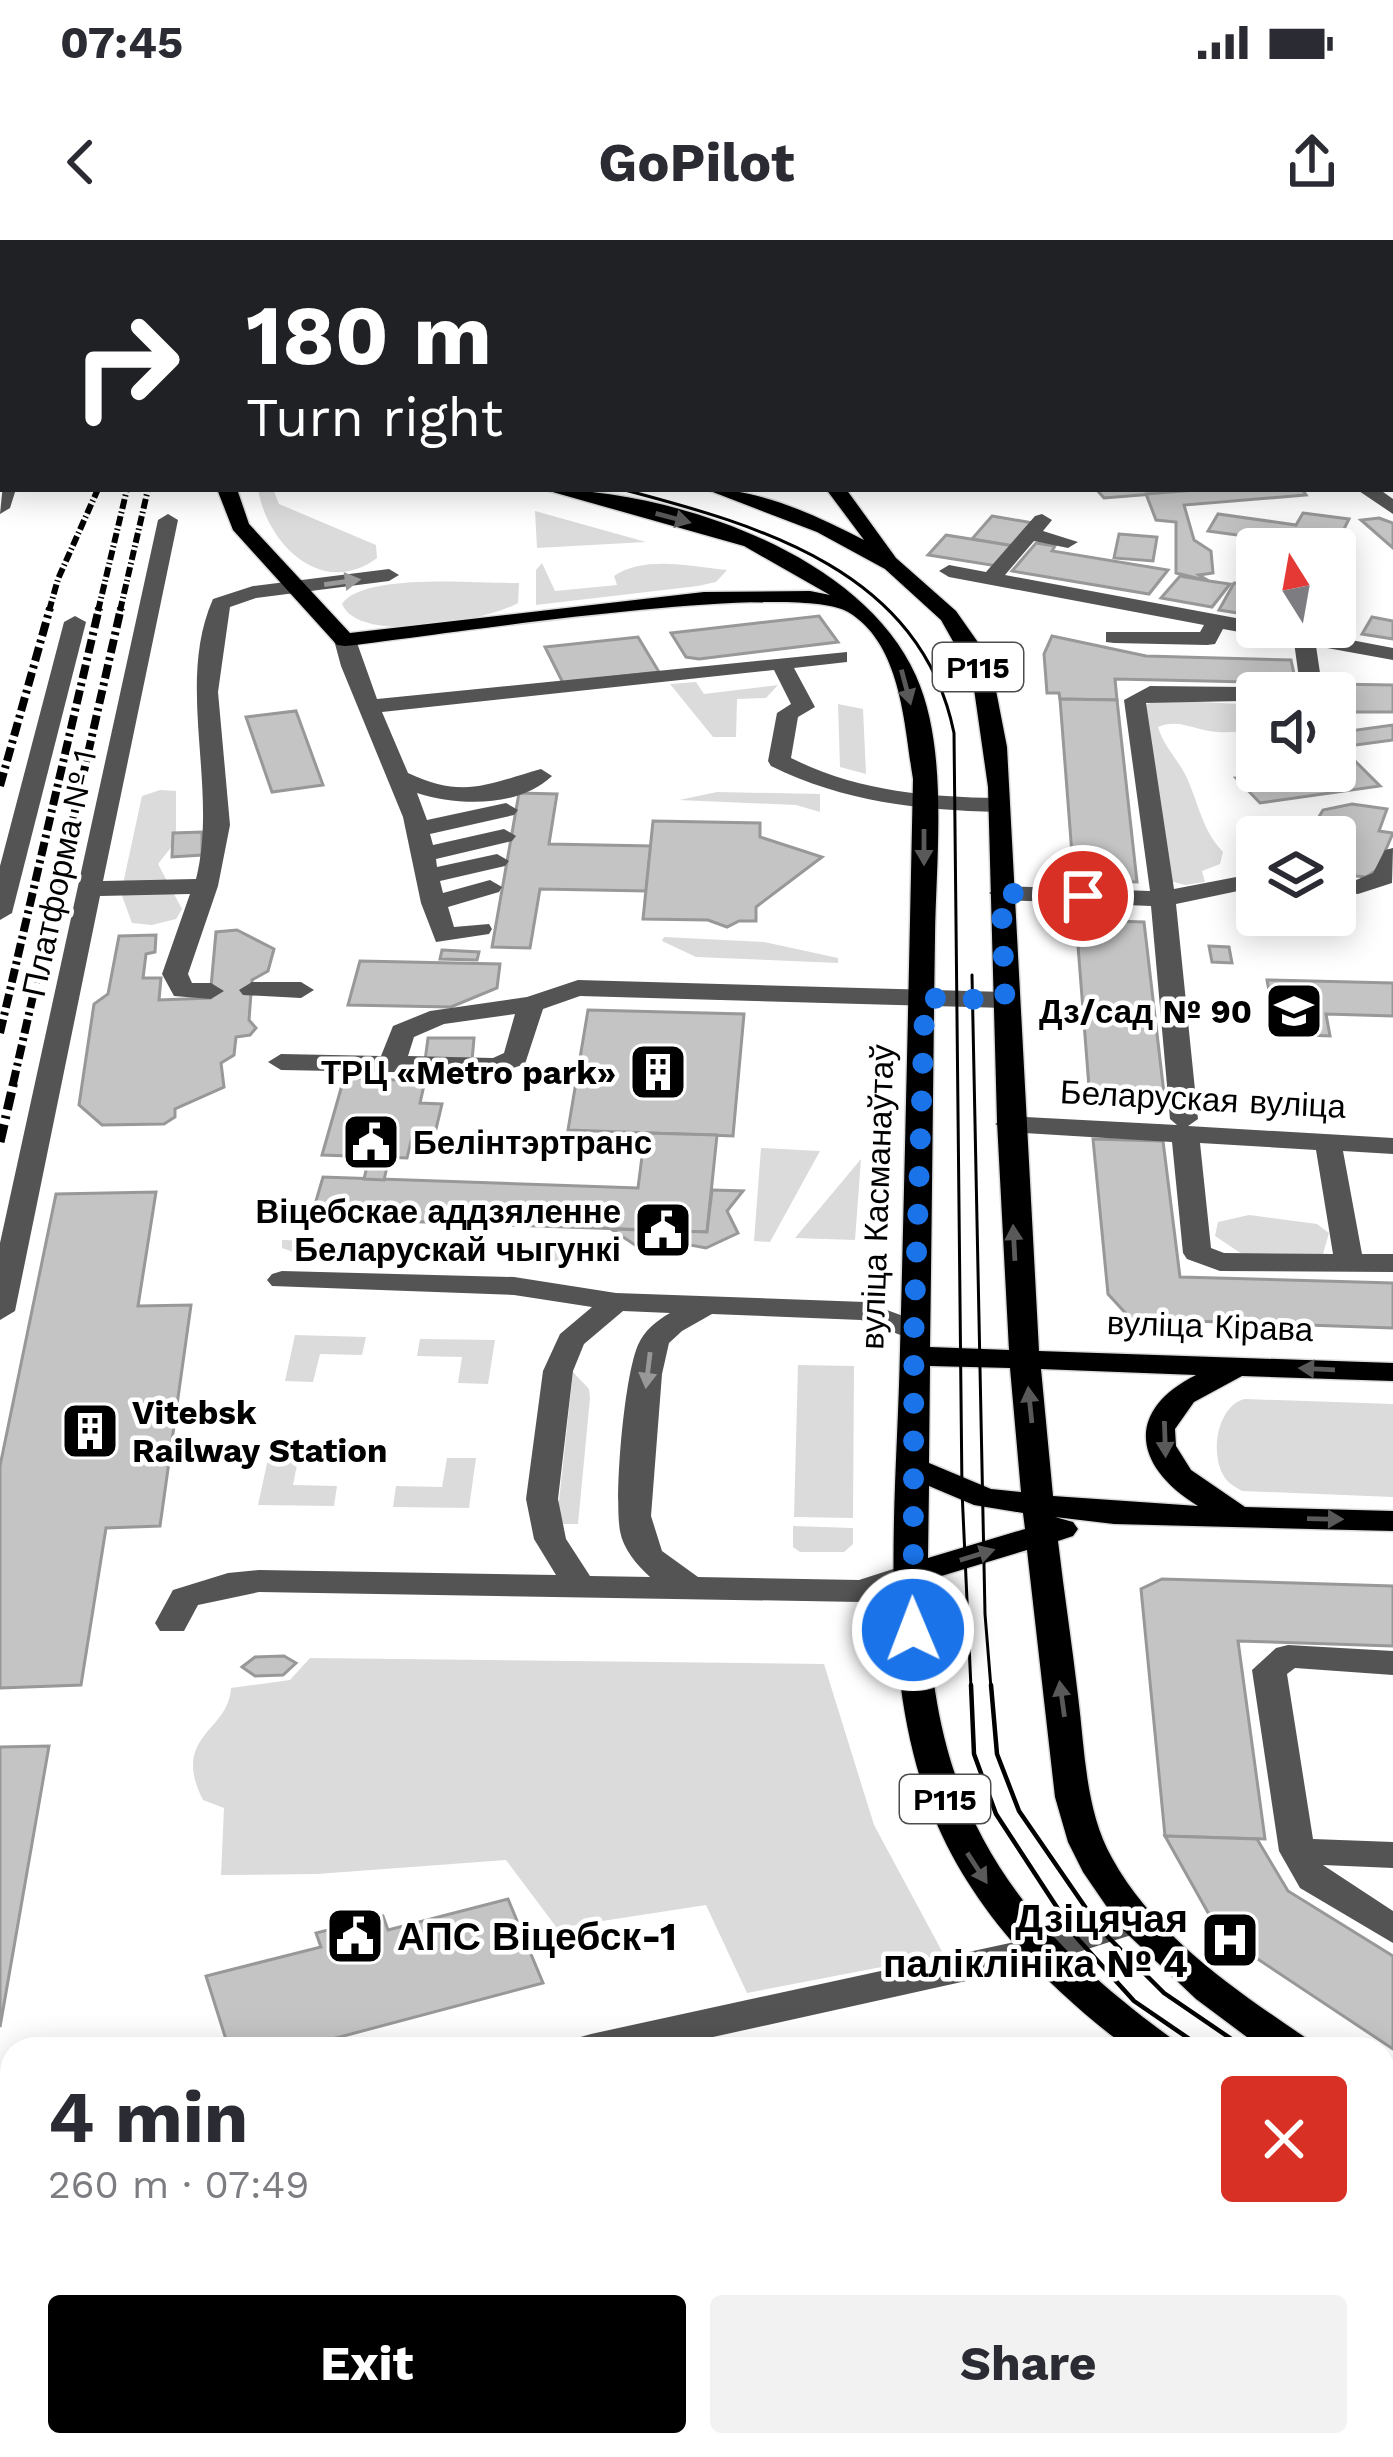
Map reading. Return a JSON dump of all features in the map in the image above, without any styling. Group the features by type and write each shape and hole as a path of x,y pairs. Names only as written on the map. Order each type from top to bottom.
{"main road":[{"path":"228,492 239,526 346,640 704,598 810,597 857,608"},
{"name":"вуліца Касманаўтаў","path":"564,492 722,532 810,572 857,608 885,640 905,674 925,779 925,998 911,1612 933,1764 970,1860 1038,1951 1085,1997 1140,2037"},
{"name":"Р115","path":"723,492 843,537 900,571 948,616 973,650 986,689 998,806 1014,1256 1040,1520 1078,1815 1094,1860 1166,1954 1274,2037"},
{"path":"838,492 900,571"},
{"path":"704,598 740,585 751,571 752,560 722,532"},
{"name":"вуліца Кірава","path":"914,1343 1024,1359 1393,1372"},
{"path":"1240,1365 1183,1395 1165,1415 1160,1441 1177,1477 1201,1498 1258,1517"},
{"path":"913,1468 1040,1520"},
{"path":"912,1574 1040,1520 1114,1514 1393,1521"}],"street":[{"name":"Платформа № 1","path":"0,1311 168,520"},
{"path":"992,578 1037,527 1068,542"},
{"path":"949,572 1236,625"},
{"path":"211,991 183,991 175,974 206,886 218,825 207,692 220,603 253,592 389,575"},
{"path":"1114,637 1207,639 1217,621"},
{"path":"0,913 75,622"},
{"path":"346,640 396,776 445,937 496,862"},
{"path":"1356,647 1393,654"},
{"path":"368,707 838,657"},
{"path":"781,664 805,707 788,712 779,761 821,784 924,803 998,806"},
{"path":"1236,694 1150,693 1135,700 1163,899 1197,1253 1220,1262 1393,1263"},
{"path":"396,776 428,794 486,795 519,788 541,776"},
{"path":"1356,887 1383,878 1393,855"},
{"path":"427,872 496,862"},
{"path":"427,872 496,862"},
{"path":"427,872 496,862"},
{"path":"1001,893 1163,899 1236,884"},
{"path":"90,889 206,886"},
{"path":"392,1064 402,1033 420,1024 532,1004 578,988 1005,1000"},
{"path":"252,990 301,990"},
{"path":"281,1062 496,1066 516,1058 532,1004"},
{"name":"Беларуская вуліца","path":"1009,1124 1185,1126 1393,1146"},
{"path":"1328,1142 1349,1265"},
{"path":"282,1280 514,1286 616,1302 866,1311 914,1343"},
{"path":"581,1588 550,1539 542,1499 558,1371 571,1340 616,1302"},
{"path":"693,1589 648,1557 636,1529 639,1466 651,1345 673,1323 708,1305"},
{"path":"172,1624 185,1598 228,1584 259,1581 861,1591 912,1574"},
{"path":"861,1591 911,1612"},
{"path":"1393,1663 1288,1656 1269,1670 1297,1851 1313,1880 1393,1929"},
{"path":"1297,1851 1393,1855"},
{"path":"646,2037 1038,1951 1137,1918"}],"shaded area":[{"path":"259,492 274,492 279,504 376,545 377,558 356,569 318,569 285,546 263,509"},
{"path":"535,511 646,542 537,548"},
{"path":"542,563 555,591 617,585 614,576 640,566 727,570 716,582 698,586 536,605 536,570"},
{"path":"519,583 518,603 480,617 425,626 373,624 353,617 342,604 373,587 397,584"},
{"path":"696,682 704,694 778,685 766,698 737,699 736,737 713,737 670,684"},
{"path":"1159,700 1236,704 1236,731 1173,724 1158,727 1186,776 1210,835 1223,852 1220,864 1202,871 1205,882 1170,881 1142,706"},
{"path":"838,704 863,709 866,774 840,767"},
{"path":"176,791 176,841 158,864 182,909 176,919 152,925 132,923 121,893 142,796"},
{"path":"717,792 820,794 820,812 796,805 679,800"},
{"path":"664,937 764,942 838,958 838,963 696,957 662,941"},
{"path":"761,1148 820,1151 770,1242 754,1241"},
{"path":"861,1159 855,1240 795,1238"},
{"path":"1249,1215 1317,1224 1329,1233 1323,1254 1242,1254 1215,1236 1218,1222"},
{"path":"282,1240 382,1243 379,1256 299,1254 282,1248"},
{"path":"502,1246 600,1249 617,1264 500,1260"},
{"path":"295,1335 366,1337 362,1355 320,1354 313,1382 285,1381"},
{"path":"420,1339 495,1340 488,1384 458,1383 462,1357 417,1356"},
{"path":"798,1365 854,1366 853,1518 794,1517"},
{"path":"573,1372 589,1389 590,1398 578,1524 563,1524 558,1510"},
{"path":"1244,1399 1393,1404 1393,1497 1242,1491 1225,1478 1217,1445 1227,1411"},
{"path":"269,1454 299,1455 293,1485 337,1486 334,1506 258,1505"},
{"path":"447,1458 476,1458 469,1508 393,1507 396,1486 442,1487"},
{"path":"793,1526 853,1528 853,1544 844,1552 800,1552 793,1547"},
{"path":"310,1658 824,1664 874,1825 944,1955 747,1993 706,1905 557,1928 506,1860 317,1874 221,1875 224,1808 203,1800 193,1761 197,1748 228,1703 231,1688 290,1680"}],"building":[{"path":"1099,492 1166,493 1104,498"},
{"path":"1146,494 1306,495 1184,505 1194,540 1211,551 1213,573 1199,575 1209,581 1176,573 1176,522 1156,520"},
{"path":"1303,513 1349,519 1344,528 1236,528 1236,535 1208,531 1218,514 1296,525"},
{"path":"992,516 1033,523 1014,546 972,539"},
{"path":"1379,518 1393,523 1393,548 1361,520"},
{"path":"1119,534 1157,537 1153,561 1114,558"},
{"path":"946,535 1014,546 997,566 928,555"},
{"path":"1036,543 1055,546 1052,551 1168,570 1149,594 1012,571"},
{"path":"1180,576 1230,584 1212,607 1161,598"},
{"path":"1234,583 1236,583 1236,613 1219,610"},
{"path":"819,616 838,642 699,659 686,657 671,633"},
{"path":"1372,617 1393,621 1393,639 1362,634"},
{"path":"1052,636 1146,656 1291,660 1294,672 1236,672 1236,682 1115,679 1117,700 1060,699 1059,693 1047,693 1044,654"},
{"path":"638,637 659,672 563,683 545,647"},
{"path":"1356,684 1393,685 1393,712 1356,712"},
{"path":"1060,699 1117,700 1137,882 1074,880"},
{"path":"296,711 323,785 272,792 246,717"},
{"path":"1393,725 1393,740 1356,745 1356,730"},
{"path":"1356,762 1380,786 1356,789"},
{"path":"1249,792 1338,792 1260,803"},
{"path":"519,793 557,794 549,844 651,846 646,891 540,889 530,948 492,947"},
{"path":"1352,804 1387,809 1379,831 1393,833 1377,870 1366,877 1356,876 1356,816 1319,816 1323,810"},
{"path":"653,821 760,823 760,837 822,857 756,907 756,921 727,927 708,920 643,919"},
{"path":"202,832 202,855 172,857 173,833"},
{"path":"1076,920 1144,922 1165,1102 1090,1100"},
{"path":"237,930 274,949 268,971 252,980 249,1020 256,1028 250,1035 236,1037 234,1055 221,1063 224,1087 175,1109 175,1117 164,1124 102,1125 79,1105 94,1004 108,994 119,936 156,935 155,952 146,954 143,978 161,978 159,1000 210,998 216,932"},
{"path":"1209,946 1229,947 1232,963 1212,962"},
{"path":"442,950 479,952 477,960 440,959"},
{"path":"360,961 500,964 497,988 451,1007 348,1005"},
{"path":"1267,980 1393,983 1393,1016 1326,1014 1330,1036 1277,1034"},
{"name":"ТРЦ «Metro park»","path":"588,1010 744,1014 733,1136 568,1130"},
{"path":"428,1038 474,1038 472,1061 425,1061"},
{"path":"344,1078 425,1081 420,1103 442,1104 436,1129 414,1129 407,1158 322,1155"},
{"path":"645,1133 717,1135 707,1232 311,1218 323,1177 638,1188"},
{"path":"1093,1139 1163,1141 1180,1277 1393,1283 1393,1328 1131,1319 1108,1294"},
{"path":"369,1157 389,1158 384,1180 364,1179"},
{"path":"712,1190 743,1191 727,1211 738,1233 706,1248 669,1241 638,1247 611,1229 707,1232"},
{"name":"Vitebsk Railway Station","path":"156,1192 138,1306 191,1305 160,1526 106,1528 81,1685 0,1688 0,1466 56,1194"},
{"path":"1162,1579 1393,1586 1393,1646 1238,1641 1265,1839 1165,1836 1141,1589"},
{"path":"284,1656 296,1663 283,1675 255,1676 242,1667 255,1657"},
{"path":"49,1746 0,2027 0,1747"},
{"path":"1165,1836 1257,1839 1288,1891 1393,1956 1393,2037 1375,2037 1220,1934"},
{"path":"508,1899 543,1983 340,2037 225,2037 206,1976 321,1947 316,1933 383,1916 388,1930"}],"tram line":[{"path":"632,492 780,540 828,564 871,594 908,632 936,678 954,733 962,1491 971,1688"},
{"path":"972,975 985,1614 991,1688"},
{"path":"971,1685 974,1754 996,1814 1077,1938 1134,2001 1186,2037"},
{"path":"991,1685 997,1754 1019,1811 1101,1930 1164,1993 1228,2037"}],"railway":[{"path":"49,611 97,492"},
{"path":"98,611 126,492"},
{"path":"120,611 147,492"},
{"path":"0,786 50,608"},
{"path":"0,1033 99,608"},
{"path":"13,1084 121,608"},
{"path":"0,1142 14,1081"}],"place":[{"name":"Дз/сад № 90","path":"1294,1011"},
{"name":"ТРЦ «Metro park»","path":"658,1072"},
{"name":"Белінтэртранс","path":"371,1142"},
{"name":"Віцебскае аддзяленне Беларускай чыгункі","path":"663,1230"},
{"name":"Vitebsk Railway Station","path":"90,1431"},
{"name":"АПС Віцебск-1","path":"355,1936"},
{"name":"Дзіцячая паліклініка № 4","path":"1230,1940"}],"route":[{"path":"913,1630 914,1330 925,998 1005,1000 1001,893 1083,896"}]}
